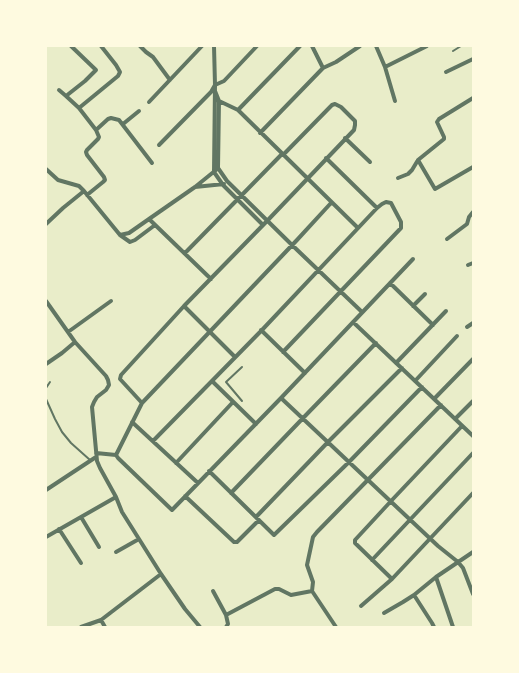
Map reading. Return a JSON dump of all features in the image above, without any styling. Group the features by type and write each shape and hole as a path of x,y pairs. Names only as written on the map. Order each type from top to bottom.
{"street":[{"path":"66,96 96,70 71,46"},
{"path":"79,108 118,76 120,72 101,46"},
{"path":"140,46 153,57 170,80"},
{"path":"149,102 202,46"},
{"path":"214,46 215,92 217,100 218,168 227,181 362,312"},
{"path":"250,46 250,54"},
{"path":"160,145 211,92 215,85 224,80 257,46"},
{"path":"238,110 300,46"},
{"path":"312,46 323,68"},
{"path":"260,133 323,68 336,62 360,46"},
{"path":"376,46 385,67 395,101"},
{"path":"385,67 427,46"},
{"path":"446,72 473,59"},
{"path":"46,224 63,208 105,180 86,152 98,139 99,134 79,108 59,90"},
{"path":"398,178 408,174 418,160 444,139 437,122 439,119 473,98"},
{"path":"217,100 238,110 358,228"},
{"path":"217,100 214,172 223,185 263,225"},
{"path":"142,403 120,379 121,374 184,306 354,130 354,121 341,107 335,104 332,105 185,253"},
{"path":"123,124 138,111"},
{"path":"96,130 108,119 111,118 119,120 152,163"},
{"path":"345,138 370,162"},
{"path":"326,158 377,208"},
{"path":"418,160 435,189 473,167"},
{"path":"120,235 129,233 195,187 218,168"},
{"path":"46,169 58,180 79,186 120,235 130,242 135,240 154,225"},
{"path":"195,187 223,185 227,181"},
{"path":"153,441 262,330 377,208 386,202 391,203 401,222 401,228 283,352"},
{"path":"116,454 142,403 331,203"},
{"path":"447,239 467,224 469,217 473,212"},
{"path":"149,219 211,278"},
{"path":"116,454 118,458 172,510 413,259"},
{"path":"468,264 473,263"},
{"path":"390,283 433,325"},
{"path":"413,306 425,294"},
{"path":"68,332 111,301"},
{"path":"46,302 75,342 108,380 109,385 97,398 92,407 96,455 100,468 116,497 122,512 161,574 185,609 200,627"},
{"path":"184,306 235,357"},
{"path":"396,363 446,311"},
{"path":"353,322 473,436"},
{"path":"467,327 473,323"},
{"path":"262,330 305,373"},
{"path":"415,381 457,336"},
{"path":"46,364 75,342"},
{"path":"231,493 376,343"},
{"path":"434,399 473,359"},
{"path":"186,496 234,542 237,542 257,518 328,442 402,368"},
{"path":"212,381 256,424"},
{"path":"209,472 274,535 349,462 422,387"},
{"path":"281,398 464,568 473,594"},
{"path":"455,419 473,401"},
{"path":"176,463 233,402"},
{"path":"336,627 312,591 313,582 307,565 313,537 440,405"},
{"path":"132,422 198,483"},
{"path":"392,579 355,544 356,540 462,426"},
{"path":"372,560 473,453"},
{"path":"46,490 96,455 116,454"},
{"path":"361,606 392,579 473,493"},
{"path":"46,537 116,497"},
{"path":"81,517 99,547"},
{"path":"60,529 80,563"},
{"path":"116,552 139,539"},
{"path":"384,613 414,595 436,577 473,552"},
{"path":"81,627 101,620 161,574"},
{"path":"436,577 453,627"},
{"path":"226,616 274,589 290,594 312,591"},
{"path":"213,591 226,616 228,626"},
{"path":"414,595 434,627"},
{"path":"101,620 106,627"}],"lane":[{"path":"453,51 461,46"},
{"path":"242,367 226,382 242,401"},
{"path":"46,388 50,382"},
{"path":"228,397 234,392"},
{"path":"46,399 62,432 71,443 90,460"}]}
